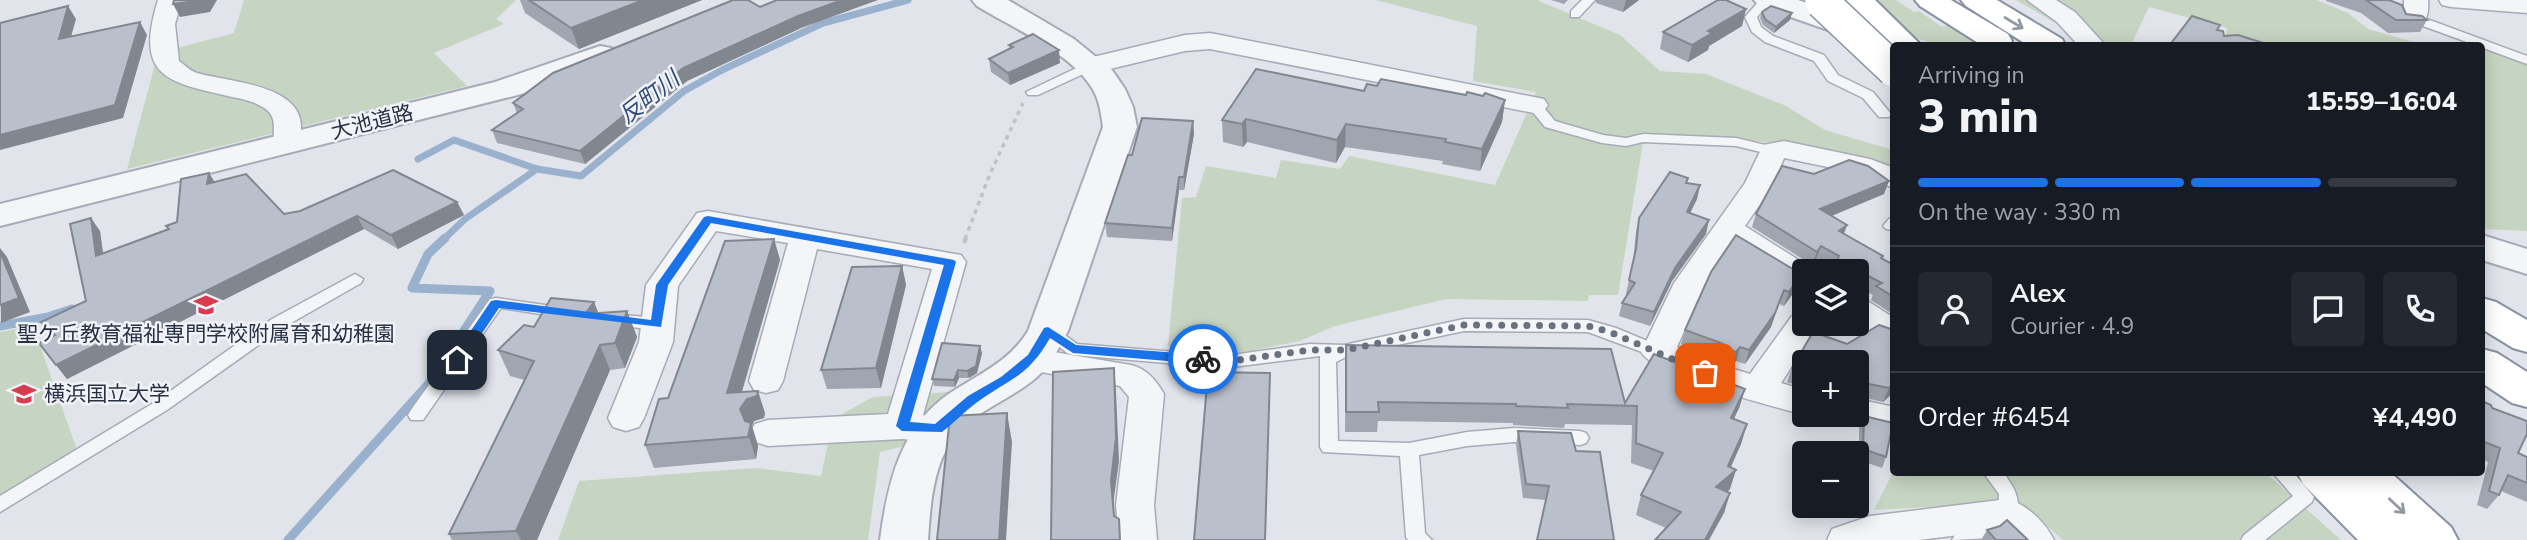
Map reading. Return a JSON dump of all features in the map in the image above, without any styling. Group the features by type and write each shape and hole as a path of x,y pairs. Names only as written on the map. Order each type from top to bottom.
{"highway":[{"path":"1858,0 1902,42"},
{"path":"1930,0 1998,42"},
{"path":"1976,0 2045,42"},
{"path":"1820,1 1890,66"},
{"path":"2485,300 2527,321"},
{"path":"2485,313 2527,338"},
{"path":"2485,348 2527,373"},
{"path":"2485,367 2519,410"},
{"path":"2323,476 2388,540"},
{"path":"2364,476 2434,540"}],"street":[{"path":"170,0 163,24 166,64 184,78 256,94 278,105 288,120 287,144"},
{"path":"768,433 920,428 1005,380 1039,345 1120,127 1118,106 1100,76 1076,55 987,0"},
{"path":"2039,0 2066,16 2090,42"},
{"path":"2451,0 2527,6"},
{"path":"1778,2 1890,42"},
{"path":"1088,66 1185,43 1210,41 1534,105"},
{"name":"大池道路","path":"0,215 538,80 624,45"},
{"path":"1792,399 1705,373 1658,352 1690,283 1763,177 1773,151 1784,149 1860,165 1890,177"},
{"path":"626,418 656,342 662,285 708,220 950,264 920,428 921,456 910,487 904,540"},
{"path":"1728,229 1792,269"},
{"path":"766,381 794,268 807,237"},
{"path":"2485,248 2527,262"},
{"path":"1869,317 1890,331"},
{"path":"1758,389 1796,336"},
{"path":"1039,345 1100,370 1131,377 1147,394 1135,505 1138,540"},
{"path":"1869,415 1890,419"},
{"path":"1846,540 1870,531 1986,523 2035,540"}],"lane":[{"path":"1575,13 1589,0"},
{"path":"1778,2 1751,17 1756,29 1769,39 1819,58 1833,78 1868,95 1884,114"},
{"path":"2408,12 2482,42"},
{"path":"2485,43 2527,60"},
{"path":"1033,92 1088,66"},
{"path":"1534,105 1550,124 1602,139 1626,142 1643,138 1736,142 1773,151"},
{"path":"0,505 161,406 278,323 355,279"},
{"path":"417,415 496,303 657,324"},
{"path":"1039,345 1225,362 1310,350 1346,350 1464,325 1588,326 1658,352"},
{"path":"1346,350 1327,359 1329,447 1409,450 1467,439 1514,435 1580,438"},
{"path":"1409,450 1416,537 1422,540"},
{"path":"1986,523 2008,492 1995,476"},
{"path":"2251,540 2305,497 2285,476"}],"path":[{"path":"950,264 960,252 1020,106 1033,92"}],"green space":[{"path":"244,0 516,0 496,19 504,24 434,53 467,86 127,169 158,53 234,33"},
{"path":"1375,0 1537,0 1620,35 1660,71 1706,74 1784,105 1825,130 1890,149 1890,172 1775,143 1647,134 1621,138 1601,136 1604,143 1624,145 1643,142 1618,295 1589,295 1588,301 1446,299 1335,326 1300,341 1244,352 1218,351 1205,346 1168,346 1182,198 1196,197 1206,166 1276,178 1281,160 1340,169 1349,156 1495,185 1536,92 1473,81 1477,26"},
{"path":"1872,0 1896,0 1914,12 1919,11 1942,27 1947,25 1972,42 1928,42 1914,37"},
{"path":"2016,0 2317,0 2348,13 2368,29 2414,42 2224,42 2227,28 2149,7 2132,42 2089,42"},
{"path":"2485,46 2527,61 2527,231 2485,229"},
{"name":"横浜国立大学","path":"33,326 78,453 0,500 0,332"},
{"path":"964,391 917,443 880,452 868,540 558,540 579,481 755,468 821,476 833,419 873,397"},
{"path":"1891,476 2269,476 2341,540 2063,540 2020,502 1874,510"}],"building":[{"path":"174,0 203,0 173,4"},
{"path":"529,0 643,0 571,28"},
{"path":"733,0 748,0 760,7 777,0 842,0 798,16 683,68 580,151 492,130 523,109 513,103 553,73"},
{"path":"1718,0 1726,0 1746,9 1708,31 1712,33 1692,45 1663,32"},
{"path":"2366,0 2389,0 2402,5 2406,14 2422,16 2427,20 2396,20"},
{"path":"68,6 59,39 140,22 115,105 0,135 0,23"},
{"path":"1771,6 1792,13 1776,27 1765,19 1762,12"},
{"path":"2192,16 2220,25 2217,30 2223,31 2224,36 2238,35 2260,42 2172,42"},
{"path":"1033,34 1059,50 1008,73 989,59 1013,47 1009,45"},
{"path":"1256,69 1364,91 1367,84 1377,86 1381,79 1466,95 1467,92 1483,96 1485,93 1505,100 1482,149 1445,142 1446,139 1346,124 1337,140 1246,119 1242,124 1222,120"},
{"path":"1142,118 1193,121 1184,177 1179,177 1172,228 1105,223 1128,155 1132,155"},
{"path":"1849,160 1868,166 1889,181 1820,209 1847,225 1839,231 1890,263 1890,295 1876,286 1882,283 1869,276 1869,259 1838,259 1839,256 1821,246 1817,252 1756,214 1782,166 1814,174"},
{"path":"393,170 457,202 391,235 357,216 56,365 39,343 55,335 41,322 86,301 70,224 91,218 96,256 169,229 166,226 177,222 181,179 209,173 207,184 246,174 284,214 300,211"},
{"path":"1670,172 1688,178 1686,183 1700,185 1687,212 1709,220 1675,268 1654,312 1622,303 1635,283 1629,280 1639,218"},
{"path":"1736,235 1792,269 1792,288 1789,292 1784,290 1775,313 1749,350 1740,347 1736,352 1719,346 1721,343 1685,330 1711,272"},
{"path":"774,239 727,393 758,391 757,396 747,399 740,409 745,421 751,423 748,437 645,445 659,399 668,398 725,241"},
{"path":"0,252 19,298 0,305"},
{"path":"902,266 876,368 821,370 852,267"},
{"path":"551,298 594,302 585,314 627,311 615,343 600,345 516,531 449,534 534,361 498,350 524,325 534,327"},
{"path":"1879,325 1890,329 1890,387 1869,384 1869,350 1802,350 1811,336 1824,336 1847,344 1860,336 1869,336 1869,331"},
{"path":"942,343 980,346 976,366 967,371 958,370 954,380 932,379"},
{"path":"1346,345 1611,349 1625,403 1654,354 1713,377 1706,373 1708,368 1720,372 1716,378 1745,389 1731,418 1747,424 1728,466 1736,470 1716,487 1730,493 1705,540 1655,540 1681,512 1641,495 1663,453 1636,443 1637,406 1567,404 1568,408 1516,404 1378,402 1379,412 1346,412"},
{"path":"1114,368 1116,437 1111,481 1114,516 1119,519 1120,540 1051,540 1053,372"},
{"path":"1208,372 1270,373 1265,540 1194,540"},
{"path":"2485,402 2492,408 2527,421 2527,434 2518,453 2527,457 2527,483 2508,475 2499,495 2489,491 2500,448 2485,442"},
{"path":"1007,413 999,540 937,540 950,416"},
{"path":"1869,417 1890,422 1886,457 1869,451 1869,441 1863,441 1864,427 1869,427"},
{"path":"1518,431 1571,433 1576,451 1600,452 1614,540 1537,540 1549,486 1526,484"},
{"path":"2007,520 2028,540 1996,540 1987,530 2000,526"}],"waterway":[{"name":"反町川","path":"537,169 581,176 684,91 722,70 823,23 908,0"},
{"name":"反町川","path":"418,159 454,140 537,169"},
{"path":"444,239 465,219 537,169"},
{"path":"288,540 432,380 490,291 412,288 428,254 445,238"},
{"name":"反町川","path":"0,326 48,317 72,309"}],"way so far":[{"path":"1203,359 1225,362 1310,350 1346,350 1464,325 1588,326 1610,332 1705,373"}],"place":[{"name":"聖ケ丘教育福祉専門学校附属育和幼稚園","path":"206,305"},
{"name":"横浜国立大学","path":"24,394"}],"route":[{"path":"457,360 496,303 610,320 657,324 662,285 708,220 950,262 902,426 938,429 940,424 973,399 1005,380 1032,358 1048,331 1073,349 1203,359"}]}
